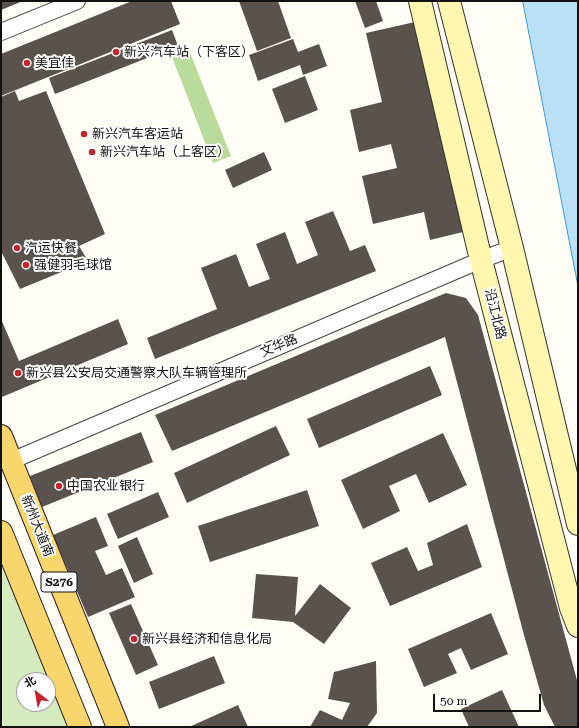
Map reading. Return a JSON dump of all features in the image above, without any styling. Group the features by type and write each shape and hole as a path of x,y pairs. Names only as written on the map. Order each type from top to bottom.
{"main road":[{"name":"沿江北路","path":"420,1 481,260 571,608 578,626"},
{"path":"449,1 512,248 578,524"},
{"name":"新州大道南","path":"1,436 118,727"},
{"name":"S276","path":"1,532 80,727"}],"street":[{"path":"1,32 77,1"},
{"name":"文华路","path":"11,461 512,248"}],"green space":[{"path":"189,50 231,156 213,163 172,57"},
{"path":"1,532 80,727 1,727"}],"water":[{"path":"523,1 578,1 578,286"}],"building":[{"path":"1,1 23,1 1,10"},
{"path":"132,1 171,1 180,24 1,96 1,54"},
{"path":"239,1 278,1 291,38 257,51"},
{"path":"355,1 376,1 383,21 365,28"},
{"path":"415,22 463,232 430,240 424,212 373,224 362,176 397,168 391,144 359,152 350,110 382,102 366,33"},
{"path":"172,30 178,46 55,94 49,78"},
{"path":"293,39 298,52 319,44 327,66 303,75 300,65 258,81 249,55"},
{"path":"305,76 318,110 285,123 272,89"},
{"path":"15,91 19,101 46,91 105,234 79,246 88,261 20,289 1,251 1,97"},
{"path":"264,152 272,170 233,188 225,170"},
{"path":"333,211 350,251 365,245 376,271 155,359 147,338 217,309 201,268 236,254 249,287 270,279 256,244 285,232 297,264 318,255 305,222"},
{"path":"446,293 466,298 478,315 578,684 578,727 555,727 544,705 445,337 172,451 155,415"},
{"path":"1,319 19,361 118,319 128,344 2,397"},
{"path":"430,366 442,395 319,448 307,419"},
{"path":"276,426 290,455 187,503 174,473"},
{"path":"141,432 153,462 42,507 30,476"},
{"path":"443,433 467,485 429,503 416,474 389,486 400,511 363,529 341,480"},
{"path":"307,490 319,526 210,562 198,526"},
{"path":"158,492 169,517 118,539 107,514"},
{"path":"96,517 108,546 95,551 106,575 122,568 135,597 88,617 53,535"},
{"path":"467,524 482,567 390,606 371,563 407,547 418,571 433,565 427,543"},
{"path":"137,537 153,574 134,583 118,546"},
{"path":"256,574 298,577 295,616 320,584 351,608 324,644 293,622 252,618"},
{"name":"新兴县经济和信息化局","path":"131,604 158,665 136,675 109,613"},
{"path":"491,613 508,654 471,670 461,648 448,654 457,673 424,687 408,649"},
{"path":"214,656 225,683 159,709 149,682"},
{"path":"376,661 377,713 367,727 310,727 320,710 342,720 350,703 328,699 334,672"},
{"path":"502,690 519,727 469,727 461,709"},
{"path":"238,705 248,727 189,727"}],"place":[{"name":"新兴汽车站（下客区）","path":"116,52"},
{"name":"美宜佳","path":"27,63"},
{"name":"新兴汽车客运站","path":"84,134"},
{"name":"新兴汽车站（上客区）","path":"92,152"},
{"name":"汽运快餐","path":"17,248"},
{"name":"强健羽毛球馆","path":"26,265"},
{"name":"新兴县公安局交通警察大队车辆管理所","path":"18,373"},
{"name":"中国农业银行","path":"59,486"},
{"name":"新兴县经济和信息化局","path":"134,639"}]}
